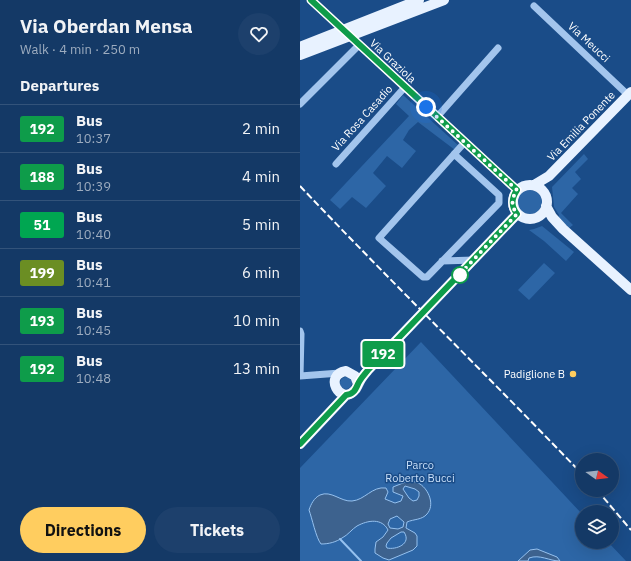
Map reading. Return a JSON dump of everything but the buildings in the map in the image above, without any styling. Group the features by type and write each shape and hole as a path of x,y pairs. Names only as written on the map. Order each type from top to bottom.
{"main road":[{"path":"300,55 396,14 419,0"},
{"path":"300,47 396,14 444,0"},
{"name":"Via Emilia Ponente","path":"534,185 549,176 630,93"},
{"name":"Via Emilia Ponente","path":"544,192 549,176"},
{"path":"538,218 542,215 546,206 546,196 544,192 534,185 525,186 517,190 512,200 512,205 517,214 527,219 538,218 552,222 563,229"},
{"path":"546,206 552,217 563,229 631,290"},
{"path":"356,380 368,370 517,214"},
{"path":"350,372 356,380 355,390 352,393 342,394 336,390 335,377 350,372"},
{"path":"300,444 336,405 342,394"}],"street":[{"path":"311,0 336,23"},
{"name":"Via Meucci","path":"534,6 630,93"},
{"name":"Via Graziola","path":"300,104 357,43 517,190"},
{"path":"438,117 498,48"},
{"name":"Via Rosa Casadio","path":"336,164 405,87"},
{"path":"454,154 499,194 499,203 427,277 423,277 379,238 454,154 465,142"},
{"path":"442,261 474,260"},
{"path":"300,331 300,376 335,377"}],"green space":[{"path":"403,95 459,146 455,150 418,122 409,130 403,140 416,151 402,168 387,156 373,173 386,186 366,208 352,197 340,209 330,200 409,116 396,104"},
{"path":"584,154 588,159 575,172 581,179 572,188 578,194 561,213 573,225 569,228 558,219 559,215 554,207 552,187"},
{"path":"525,190 535,190 542,197 542,207 535,214 525,214 518,207 518,197"},
{"path":"542,226 574,252 566,261 544,241 529,230"},
{"path":"544,263 555,273 529,300 518,290"},
{"name":"Parco Roberto Bucci","path":"421,342 575,507 575,549 615,549 626,561 300,561 300,468"},
{"path":"344,377 348,377 352,383 348,389 344,389 340,385 340,381"}],"shaded area":[{"path":"408,481 416,482 426,490 430,498 431,506 427,514 407,522 406,528 415,533 417,536 417,546 413,550 389,560 375,553 376,542 383,537 388,530 382,523 374,521 366,522 357,526 337,541 321,544 309,510 313,501 318,496 328,494 344,500 352,501 357,500 377,489 386,488 388,492 385,499 395,503 401,501 403,496 393,492 393,487","holes":["405,486 419,492 417,500 413,501 409,498 403,489","397,516 404,522 403,527 398,529 390,528 388,524 390,519","401,532 404,532 406,536 405,543 402,545 395,548 387,548 387,543 391,538"]},
{"path":"537,549 557,557 560,561 533,557 529,558 528,561 518,561 530,550"}],"waterway":[{"path":"340,539 361,561"}],"railway":[{"path":"300,186 575,467"},
{"path":"603,497 631,530"}],"bus line":[{"name":"192","path":"300,444 346,395 355,390 368,370 517,214 512,205 512,200 517,190 311,0"}],"place":[{"name":"Padiglione B","path":"573,374"}],"route":[{"path":"426,107 517,190 512,200 512,205 517,214 456,278 460,275"}]}
